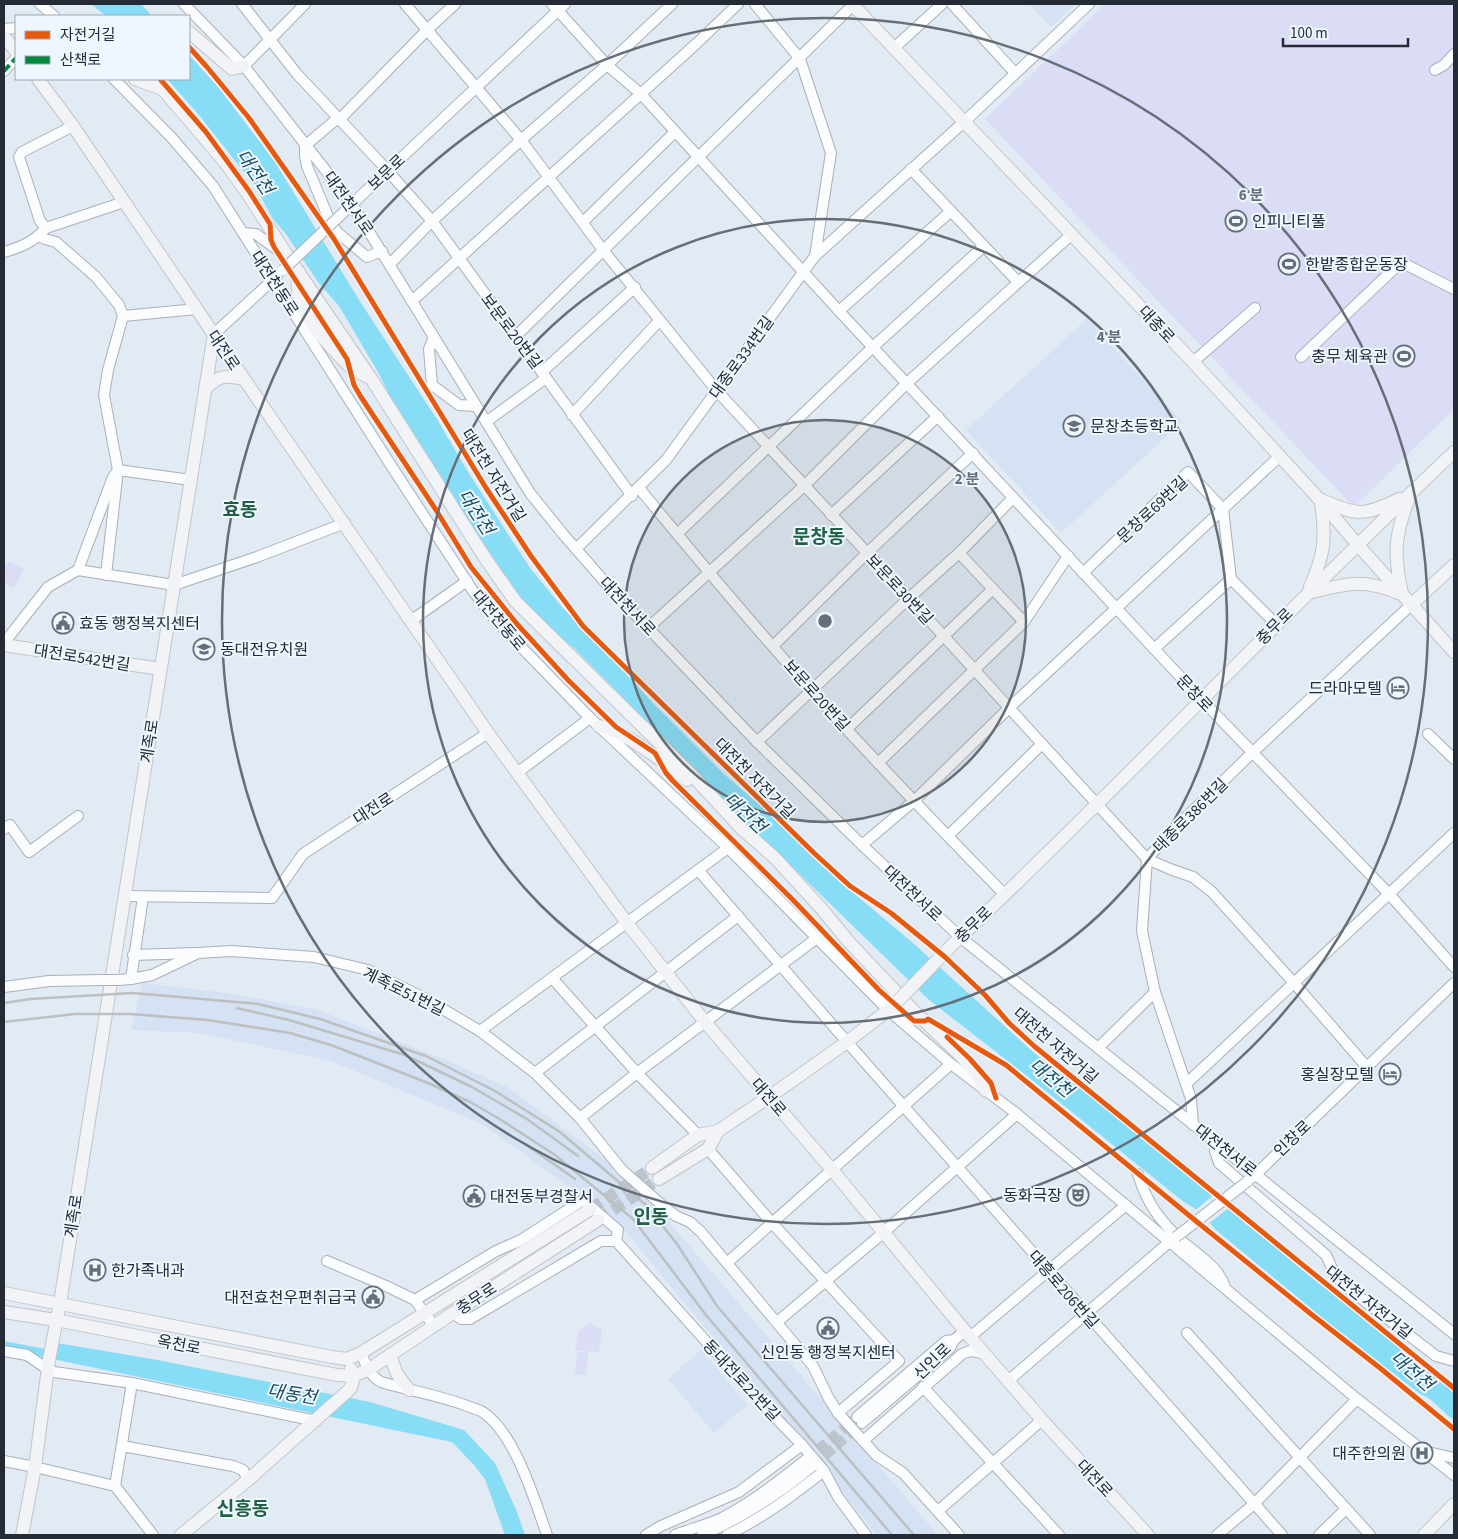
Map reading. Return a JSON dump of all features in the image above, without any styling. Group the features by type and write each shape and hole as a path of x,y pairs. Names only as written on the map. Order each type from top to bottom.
{"main road":[{"name":"대종로","path":"853,4 1193,362 1320,500 1454,652"},
{"path":"190,33 232,69 244,66"},
{"path":"4,37 15,50"},
{"name":"대전로","path":"39,80 73,126 244,379 412,620 488,733 627,923 705,1022 833,1171 983,1353 1148,1535"},
{"path":"138,80 164,90"},
{"path":"155,80 224,161 372,380 485,558 516,602 717,801 741,828 781,864 848,941 913,1010 962,1057 977,1075 985,1090"},
{"path":"299,272 297,282 309,329 349,366 372,380"},
{"name":"계족로","path":"22,1535 35,1467 52,1341 60,1303 214,334"},
{"path":"205,389 215,379 225,376 244,379"},
{"name":"충무로","path":"652,1168 698,1135 718,1131 890,1009 1307,593 1454,452"},
{"path":"1320,500 1349,511 1361,512 1375,511 1410,494"},
{"path":"1402,595 1397,571 1396,547 1402,516 1410,494"},
{"path":"1307,593 1320,564 1324,546 1324,522 1320,500"},
{"path":"1411,605 1454,565"},
{"path":"1307,593 1342,585 1364,583 1382,586 1402,595"},
{"name":"대전로542번길","path":"4,644 160,669"},
{"path":"594,722 613,729 654,755 717,801"},
{"name":"충무로","path":"660,1179 708,1149 718,1131"},
{"name":"충무로","path":"347,1358 361,1353 591,1209"},
{"name":"충무로","path":"354,1376 368,1370 598,1220"},
{"path":"4,1293 323,1355 347,1358 354,1376 353,1384 346,1392 316,1421 182,1535"},
{"name":"옥천로","path":"4,1312 56,1320 337,1375 354,1376"},
{"path":"390,1355 396,1374 409,1390"},
{"path":"1424,1535 1454,1504"}],"street":[{"path":"40,4 53,15"},
{"name":"대전천서로","path":"184,4 244,66 305,144 382,251 530,493 610,588 648,628 757,742 862,845 956,942 1098,1048 1217,1144 1252,1177 1309,1219 1454,1334"},
{"name":"보문로20번길","path":"242,4 271,38 297,74 388,170 432,221 572,415 635,492 677,534 812,691 878,763 1004,894"},
{"path":"244,66 305,4"},
{"name":"보문로30번길","path":"405,4 521,140 603,250 717,391 1098,803"},
{"path":"382,251 368,257 338,232 329,219 308,166 305,156 305,144 339,118 455,4"},
{"path":"390,264 432,221 607,65 672,4"},
{"path":"412,301 738,4"},
{"path":"755,4 800,59 831,153 815,256"},
{"path":"515,337 698,156 800,59 853,4"},
{"path":"894,48 942,4"},
{"path":"952,4 1016,73"},
{"name":"대종로334번길","path":"576,549 666,460 815,256 964,122 1089,4"},
{"name":"문창로","path":"558,6 607,65 641,94 838,311 973,453 1201,699 1389,894 1454,967"},
{"name":"보문로","path":"214,334 476,88 558,6"},
{"path":"1435,70 1444,65 1454,54"},
{"path":"4,71 15,59"},
{"name":"대전천동로","path":"115,80 172,138 213,186 273,280 309,329 467,581 498,623 594,722 728,848 890,1009 951,1064 1017,1114 1126,1204 1173,1239 1225,1288 1357,1399 1454,1475"},
{"path":"73,126 22,152 19,157 45,239 56,242 96,277 119,305 123,316 108,370 104,394 118,470 106,575"},
{"path":"583,222 675,132"},
{"path":"911,169 1018,282"},
{"path":"4,252 28,244 43,232 124,202"},
{"path":"838,311 951,211"},
{"path":"243,233 256,234 289,258"},
{"path":"648,628 804,486 907,383 1072,234"},
{"path":"677,534 873,347 984,246"},
{"path":"1301,357 1401,262 1454,289"},
{"path":"486,422 544,375 635,288"},
{"path":"1193,362 1255,308"},
{"path":"123,316 197,309"},
{"path":"572,415 659,321"},
{"path":"434,337 429,349 429,387 458,405 476,406"},
{"path":"831,515 938,416"},
{"path":"773,646 973,453"},
{"path":"862,845 915,800 1009,708 1280,456"},
{"path":"118,470 191,480"},
{"path":"78,570 113,477 118,470"},
{"name":"문창로69번길","path":"1083,573 1188,472 1223,509"},
{"path":"757,742 959,553 1013,498"},
{"path":"1223,509 1231,579 1276,624"},
{"path":"4,644 48,587 78,570 174,585 257,557 345,523"},
{"path":"959,553 1024,622"},
{"path":"878,763 1024,622 1068,556"},
{"path":"1154,649 1231,579"},
{"path":"412,620 467,581"},
{"path":"847,729 993,589"},
{"name":"대종로386번길","path":"1194,1125 1193,1111 1186,1084 1155,992 1142,931 1147,859 1172,831 1253,752 1411,605"},
{"path":"517,773 594,722"},
{"name":"대전로","path":"143,896 272,898 303,854 488,733"},
{"path":"1428,734 1454,759"},
{"path":"948,836 1042,744"},
{"path":"1098,803 1147,859 1193,877 1212,892 1366,1066"},
{"path":"4,830 10,825 29,852 78,816"},
{"path":"1186,1084 1454,833"},
{"path":"480,1032 728,848"},
{"path":"698,870 846,1042"},
{"path":"124,896 143,896 131,979"},
{"path":"535,1073 738,916"},
{"path":"580,1118 817,938"},
{"name":"계족로51번길","path":"4,987 49,981 131,979 152,975 198,953 231,951 314,957 368,970 424,998 480,1032 535,1073 580,1118 622,1170 663,1206 676,1216 690,1222 701,1232 813,1366 838,1413 876,1455 903,1473 960,1535"},
{"path":"133,955 198,953"},
{"path":"552,978 637,1073 698,1135"},
{"name":"인창로","path":"1008,1381 1173,1239 1252,1177 1454,983"},
{"path":"1098,1048 1155,992"},
{"name":"대흥로206번길","path":"846,1042 1282,1535"},
{"path":"728,1262 833,1171 951,1064"},
{"path":"777,1322 883,1233 1017,1114"},
{"path":"1217,1144 1215,1151 1219,1163 1326,1255 1336,1275 1349,1289 1436,1356 1454,1361"},
{"path":"708,1149 772,1223 899,1361 838,1413"},
{"path":"1138,1174 1144,1193 1153,1210 1182,1240 1217,1271 1222,1277 1225,1288"},
{"name":"동대전로22번길","path":"415,1300 496,1250 521,1240 583,1200 617,1236 765,1407 824,1471 838,1496 866,1535"},
{"path":"967,1334 1048,1271 1126,1204"},
{"path":"453,1313 461,1319 470,1319 602,1242 617,1236"},
{"path":"326,1261 415,1300 434,1326"},
{"path":"1188,1333 1299,1459 1370,1535"},
{"name":"신인로","path":"859,1420 950,1348 954,1340 967,1334"},
{"path":"4,1351 27,1356 48,1367"},
{"path":"863,1441 962,1354 970,1351 983,1353"},
{"path":"361,1353 368,1370 374,1378 382,1382 451,1399 484,1413 503,1432 519,1464 547,1535"},
{"path":"4,1356 48,1367 316,1421"},
{"path":"115,1486 132,1383"},
{"path":"923,1387 1058,1535"},
{"path":"1216,1535 1254,1504 1357,1399"},
{"path":"938,1511 1042,1420"},
{"path":"646,1535 661,1526 739,1492 802,1445"},
{"path":"122,1446 233,1466 243,1470 248,1480"},
{"path":"1424,1451 1454,1458"},
{"path":"4,1461 115,1486 153,1535"},
{"path":"675,1535 720,1519 810,1462 772,1497 742,1517 702,1535"},
{"path":"727,1535 759,1519 824,1471"},
{"path":"1319,1535 1346,1510"}],"shaded area":[{"path":"1029,4 1076,4 1051,27"},
{"name":"한밭종합운동장","path":"1105,4 1454,4 1454,409 1354,507 985,119"},
{"name":"문창초등학교","path":"1087,319 1182,422 1061,533 966,430"},
{"path":"8,561 24,569 14,588 4,582 4,569"},
{"path":"142,983 226,993 315,1009 446,1060 509,1088 606,1160 668,1221 938,1535 876,1535 808,1447 626,1232 583,1197 484,1125 331,1061 200,1033 132,1030"},
{"path":"590,1323 602,1330 599,1352 575,1351 578,1332"},
{"path":"701,1350 747,1405 714,1433 668,1379"},
{"path":"577,1352 588,1353 586,1375 575,1374"}],"water":[{"path":"91,4 141,4 151,15 105,15"},
{"name":"대전천","path":"190,56 218,87 275,162 361,303 530,568 562,607 610,655 650,700 724,774 857,896 913,943 1046,1063 1096,1098 1300,1268 1454,1391 1454,1420 1330,1324 1216,1230 1199,1211 1184,1202 928,999 744,820 575,649 551,629 515,591 397,411 378,372 339,306 318,282 286,234 273,219 255,186 199,115 168,80 190,80"},
{"name":"대동천","path":"4,1341 50,1350 57,1343 152,1359 370,1402 464,1430 495,1463 525,1535 505,1535 485,1479 452,1442 4,1349"}],"pier":[{"path":"1215,1194 1230,1207 1207,1225 1203,1218 1194,1211"}],"tunnel":[{"path":"591,1209 652,1168"},
{"path":"598,1220 659,1179"},
{"path":"807,1459 857,1417"},
{"path":"814,1465 860,1425"}],"railway":[{"path":"4,1003 30,999 133,993 258,1004 320,1019 426,1056 495,1091 560,1132 646,1205 677,1244 717,1306 914,1535"},
{"path":"237,1008 289,1020 405,1055 472,1087 527,1119 578,1156"},
{"path":"4,1022 75,1014 130,1014 208,1020 290,1033 331,1045 428,1083 470,1102 498,1118 555,1155 633,1219 706,1315 892,1535"},
{"path":"524,1143 575,1179"}],"marked path":[{"path":"4,71 15,59"}],"cycle path":[{"name":"대전천 자전거길","path":"190,48 249,118 334,239 486,488 531,556 583,626 850,886 891,913 945,957 1034,1046 1454,1388"},
{"path":"161,80 206,132 249,191 270,224 271,240 274,247 347,359 354,385 361,397 436,510 471,567 517,624 568,680 616,727 655,753 666,773 673,781 793,900 879,990 914,1021 925,1021 928,1019 1006,1065 1454,1429"},
{"path":"947,1037 991,1083 996,1098"}],"place":[{"name":"인피니티풀","path":"1236,221"},
{"name":"한밭종합운동장","path":"1289,264"},
{"name":"충무 체육관","path":"1404,356"},
{"name":"문창초등학교","path":"1074,426"},
{"name":"효동 행정복지센터","path":"63,623"},
{"name":"동대전유치원","path":"204,649"},
{"name":"드라마모텔","path":"1398,688"},
{"name":"홍실장모텔","path":"1390,1074"},
{"name":"동화극장","path":"1078,1195"},
{"name":"대전동부경찰서","path":"474,1196"},
{"name":"한가족내과","path":"95,1270"},
{"name":"대전효천우편취급국","path":"373,1297"},
{"name":"신인동 행정복지센터","path":"828,1328"},
{"name":"대주한의원","path":"1422,1453"}],"district":[{"name":"효동","path":"240,509"},
{"name":"문창동","path":"819,536"},
{"name":"인동","path":"651,1216"},
{"name":"신흥동","path":"243,1508"}]}
